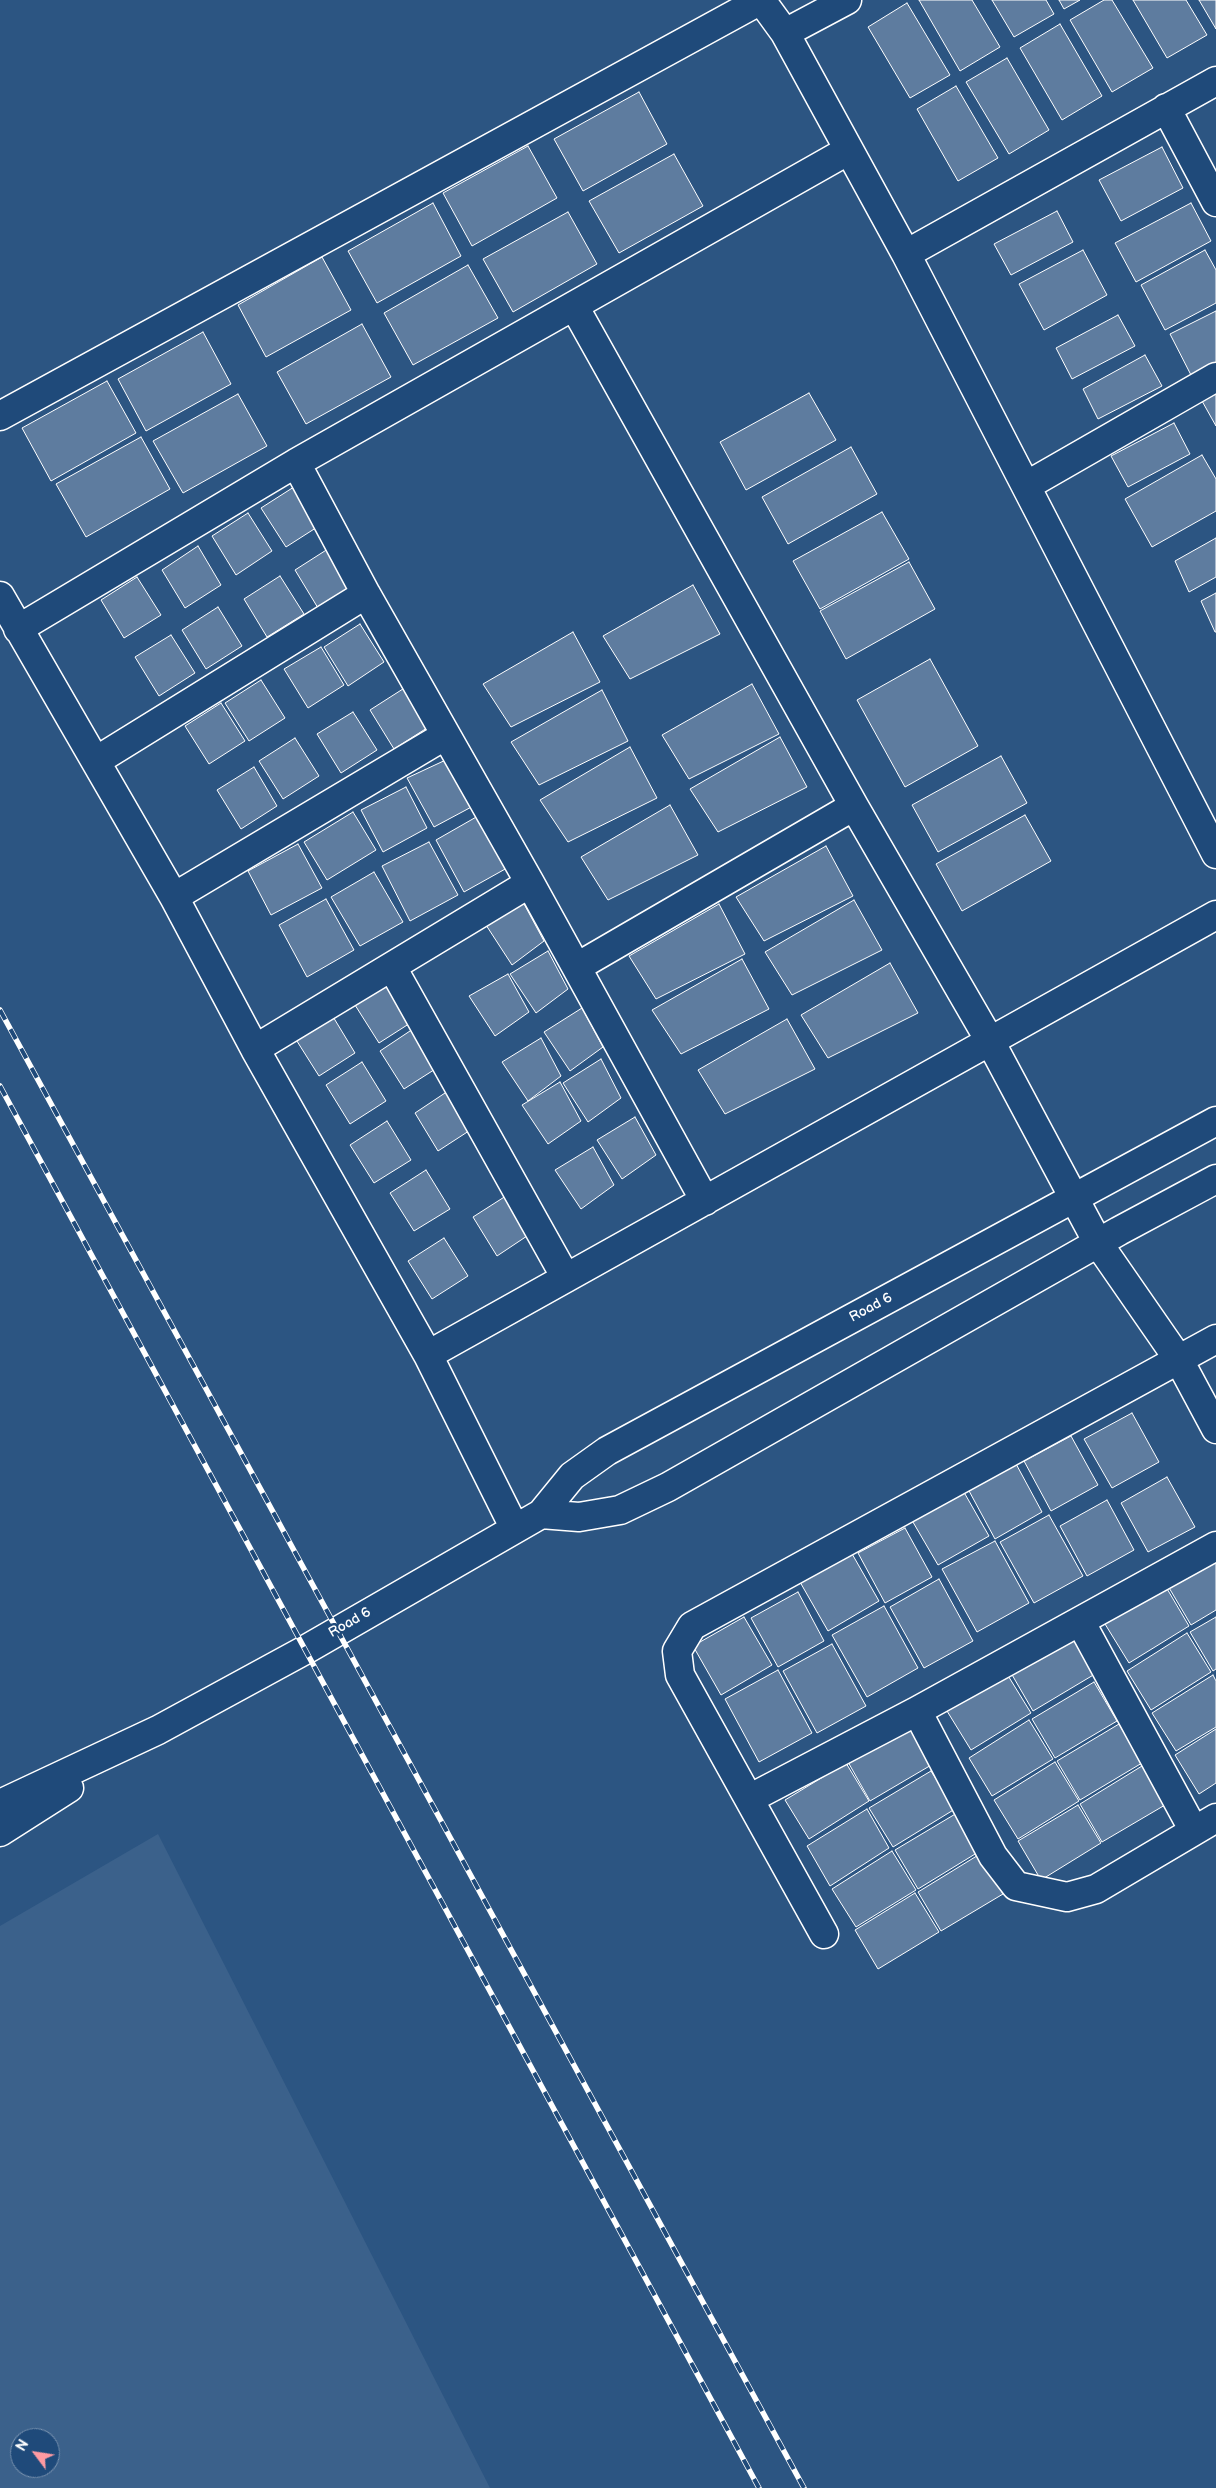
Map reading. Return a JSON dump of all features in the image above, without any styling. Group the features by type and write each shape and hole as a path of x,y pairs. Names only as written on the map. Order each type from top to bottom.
{"street":[{"path":"0,416 761,0 784,33 906,254 1216,854"},
{"path":"784,33 847,0"},
{"path":"906,254 1216,81"},
{"path":"1166,108 1216,202"},
{"path":"18,629 296,463 849,150"},
{"path":"574,306 854,806 990,1041 1098,1243 1179,1360 1216,1429"},
{"path":"1026,486 1216,377"},
{"path":"296,463 366,594 577,966 705,1201"},
{"path":"96,761 366,594"},
{"path":"0,596 174,897 255,1049 428,1356 515,1529"},
{"path":"174,897 446,735"},
{"path":"577,966 854,806"},
{"path":"255,1049 530,883"},
{"path":"428,1356 1216,915"},
{"path":"392,967 566,1278"},
{"name":"Road 6","path":"0,1804 158,1730 305,1650 541,1514 572,1476 607,1451 1216,1121"},
{"path":"541,1514 579,1517 620,1510 668,1487 1098,1243 1216,1179"},
{"path":"824,1934 680,1675 677,1650 692,1626 1216,1340"},
{"path":"749,1799 917,1711 1216,1546"},
{"path":"917,1711 993,1856 1016,1886 1067,1898 1096,1889 1205,1825 1080,1621"},
{"name":"Road 6","path":"0,1832 158,1730"}],"shaded area":[{"path":"158,1834 490,2488 0,2488 0,1926"}],"building":[{"path":"919,0 972,0 1000,47 960,71"},
{"path":"992,0 1046,0 1054,14 1014,37"},
{"path":"1059,0 1080,0 1064,9"},
{"path":"1104,0 1112,0 1153,68 1112,92 1070,20"},
{"path":"1133,0 1186,0 1207,35 1167,58"},
{"path":"1199,0 1216,0 1216,29"},
{"path":"907,3 950,75 910,98 868,27"},
{"path":"1060,24 1102,96 1062,120 1020,48"},
{"path":"1007,58 1049,130 1009,154 966,82"},
{"path":"956,86 998,158 958,181 917,109"},
{"path":"639,92 667,144 583,191 554,139"},
{"path":"528,146 557,198 472,246 443,193"},
{"path":"1162,147 1183,188 1121,221 1099,180"},
{"path":"674,154 703,206 619,253 589,201"},
{"path":"433,203 461,256 377,303 348,251"},
{"path":"1191,203 1211,241 1136,282 1115,243"},
{"path":"1057,211 1073,242 1011,275 994,244"},
{"path":"568,212 597,264 513,312 483,259"},
{"path":"1083,250 1107,295 1044,330 1019,284"},
{"path":"1205,250 1216,270 1216,303 1165,330 1141,285"},
{"path":"322,257 351,310 266,357 238,305"},
{"path":"468,265 498,318 413,365 384,313"},
{"path":"1216,311 1216,365 1192,377 1170,334"},
{"path":"1118,315 1135,346 1072,379 1056,348"},
{"path":"362,324 391,377 306,424 277,372"},
{"path":"203,332 231,384 146,431 118,379"},
{"path":"1145,355 1162,386 1098,419 1083,389"},
{"path":"107,381 136,433 51,481 22,428"},
{"path":"809,393 836,440 746,490 720,442"},
{"path":"238,394 267,446 183,493 153,441"},
{"path":"1216,394 1216,426 1202,401"},
{"path":"1174,423 1190,454 1128,487 1111,456"},
{"path":"141,437 170,489 86,537 56,484"},
{"path":"851,447 877,494 788,544 762,497"},
{"path":"1202,455 1216,479 1216,511 1152,547 1125,499"},
{"path":"297,485 322,524 286,547 261,508"},
{"path":"882,512 909,559 820,609 793,561"},
{"path":"248,513 272,551 236,575 212,536"},
{"path":"1216,538 1216,577 1189,592 1175,561"},
{"path":"198,546 221,585 185,608 162,570"},
{"path":"331,547 354,585 318,608 295,570"},
{"path":"909,562 935,609 846,659 820,611"},
{"path":"280,576 304,614 267,637 244,599"},
{"path":"137,577 161,615 124,638 101,600"},
{"path":"693,585 720,634 630,679 603,636"},
{"path":"1216,593 1216,632 1215,632 1201,601"},
{"path":"218,607 242,646 206,669 182,630"},
{"path":"360,624 384,662 348,686 324,647"},
{"path":"573,632 600,682 511,727 483,684"},
{"path":"171,635 195,673 159,696 135,657"},
{"path":"321,647 344,685 308,708 284,669"},
{"path":"930,659 978,746 905,787 857,700"},
{"path":"261,680 285,718 249,741 225,703"},
{"path":"752,684 779,734 689,779 662,735"},
{"path":"406,687 430,726 394,749 370,710"},
{"path":"602,690 628,741 539,785 511,742"},
{"path":"221,703 245,741 209,764 185,726"},
{"path":"353,712 377,750 341,773 317,734"},
{"path":"780,737 807,787 718,832 690,789"},
{"path":"295,738 319,776 283,799 259,761"},
{"path":"630,747 657,798 568,842 540,800"},
{"path":"1001,756 1027,803 938,852 912,805"},
{"path":"450,758 477,804 434,827 407,778"},
{"path":"254,767 277,806 241,829 217,790"},
{"path":"406,787 427,828 383,852 361,810"},
{"path":"670,805 698,855 608,900 581,857"},
{"path":"353,812 376,850 327,880 304,842"},
{"path":"1025,815 1051,861 962,911 936,864"},
{"path":"478,816 507,868 464,892 436,840"},
{"path":"429,842 458,895 410,921 382,866"},
{"path":"298,844 322,888 271,915 248,871"},
{"path":"826,846 853,896 764,941 736,897"},
{"path":"374,872 403,922 360,946 331,897"},
{"path":"326,899 354,950 307,977 279,925"},
{"path":"854,900 882,950 792,995 765,952"},
{"path":"523,902 544,941 512,965 486,925"},
{"path":"719,904 745,954 656,999 629,956"},
{"path":"548,951 568,989 536,1013 510,974"},
{"path":"742,959 769,1009 681,1054 652,1010"},
{"path":"890,963 918,1013 828,1058 801,1015"},
{"path":"508,974 529,1012 495,1036 469,996"},
{"path":"392,982 415,1020 379,1043 355,1005"},
{"path":"582,1008 603,1047 570,1071 544,1032"},
{"path":"332,1015 355,1053 319,1076 295,1038"},
{"path":"787,1019 815,1069 725,1114 698,1070"},
{"path":"416,1027 440,1066 404,1089 380,1051"},
{"path":"541,1038 561,1076 528,1101 502,1062"},
{"path":"601,1059 621,1098 588,1122 563,1083"},
{"path":"362,1062 386,1101 350,1124 326,1085"},
{"path":"560,1082 581,1121 548,1144 522,1105"},
{"path":"451,1089 475,1127 438,1151 415,1113"},
{"path":"635,1117 656,1155 622,1179 597,1140"},
{"path":"387,1121 411,1160 374,1183 350,1145"},
{"path":"593,1147 614,1185 581,1209 555,1170"},
{"path":"426,1170 450,1209 414,1231 390,1193"},
{"path":"509,1194 533,1232 497,1256 473,1217"},
{"path":"444,1238 468,1276 432,1299 408,1261"},
{"path":"1132,1413 1159,1462 1112,1488 1084,1439"},
{"path":"1071,1436 1098,1485 1051,1511 1024,1461"},
{"path":"1015,1462 1042,1512 995,1539 968,1489"},
{"path":"1167,1477 1195,1527 1148,1552 1121,1503"},
{"path":"961,1487 989,1536 938,1565 910,1517"},
{"path":"1107,1500 1134,1550 1087,1576 1060,1526"},
{"path":"1049,1515 1083,1576 1034,1603 1000,1542"},
{"path":"905,1528 932,1577 885,1603 858,1553"},
{"path":"995,1541 1029,1603 977,1632 942,1569"},
{"path":"851,1552 879,1601 828,1631 800,1582"},
{"path":"1216,1557 1216,1610 1191,1625 1168,1586"},
{"path":"939,1579 973,1641 924,1668 890,1607"},
{"path":"1166,1587 1189,1626 1129,1663 1105,1624"},
{"path":"798,1592 824,1641 778,1667 751,1618"},
{"path":"884,1606 918,1668 867,1697 832,1635"},
{"path":"744,1617 772,1665 721,1695 693,1646"},
{"path":"1216,1617 1216,1669 1213,1671 1190,1632"},
{"path":"1187,1633 1211,1672 1151,1710 1127,1671"},
{"path":"1073,1634 1095,1674 1033,1711 1011,1673"},
{"path":"832,1644 866,1706 817,1733 783,1671"},
{"path":"778,1670 812,1733 759,1762 725,1699"},
{"path":"1007,1674 1031,1713 971,1750 947,1711"},
{"path":"1213,1675 1216,1681 1216,1727 1176,1751 1152,1713"},
{"path":"1094,1682 1117,1721 1055,1758 1032,1719"},
{"path":"1029,1720 1053,1759 992,1796 969,1758"},
{"path":"1119,1724 1142,1763 1080,1800 1057,1761"},
{"path":"910,1725 933,1764 870,1801 848,1762"},
{"path":"1216,1729 1216,1783 1199,1794 1175,1755"},
{"path":"1055,1762 1079,1801 1018,1839 994,1800"},
{"path":"846,1763 869,1801 809,1839 785,1800"},
{"path":"1142,1766 1165,1805 1102,1842 1080,1804"},
{"path":"931,1771 955,1809 893,1847 869,1808"},
{"path":"1078,1805 1101,1843 1041,1880 1018,1841"},
{"path":"867,1809 889,1848 830,1886 807,1846"},
{"path":"957,1813 980,1851 918,1889 895,1850"},
{"path":"892,1851 916,1890 856,1927 832,1889"},
{"path":"980,1854 1003,1894 941,1931 918,1892"},
{"path":"915,1893 939,1932 878,1969 855,1930"}],"railway":[{"path":"0,1010 804,2488"},
{"path":"0,1086 759,2488"}]}
